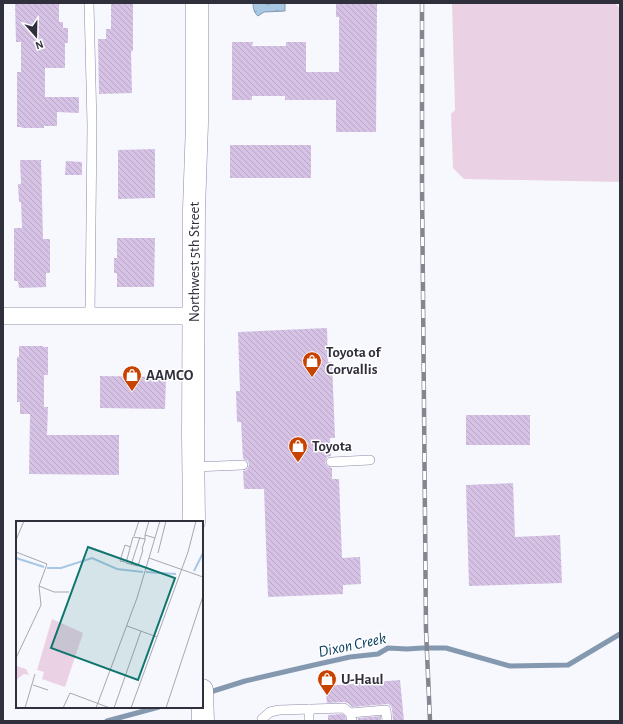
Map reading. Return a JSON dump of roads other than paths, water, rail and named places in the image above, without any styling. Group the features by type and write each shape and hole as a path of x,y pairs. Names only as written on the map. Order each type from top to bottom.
{"street":[{"name":"Northwest 5th Street","path":"194,521 194,209 197,124 198,3"},
{"path":"3,316 194,316"}],"lane":[{"path":"89,3 92,125 90,316"},
{"path":"331,462 370,460"},
{"path":"193,467 243,465"},
{"path":"262,721 262,719 270,712 278,710 344,708 351,717 386,710 387,721"},
{"path":"309,709 310,721"}],"water":[{"path":"253,3 285,3 285,11 264,12 258,16 254,10"}],"waterway":[{"name":"Dixon Creek","path":"207,693 245,681 314,665 350,657 378,654 388,648 446,648 510,666 568,665 620,634"},
{"name":"Dixon Creek","path":"107,721 155,708"}],"railway":[{"path":"422,3 426,630 430,721"}],"place":[{"name":"Toyota of Corvallis","path":"312,378"},
{"name":"AAMCO","path":"132,392"},
{"name":"Toyota","path":"298,463"},
{"name":"U-Haul","path":"327,696"}]}
